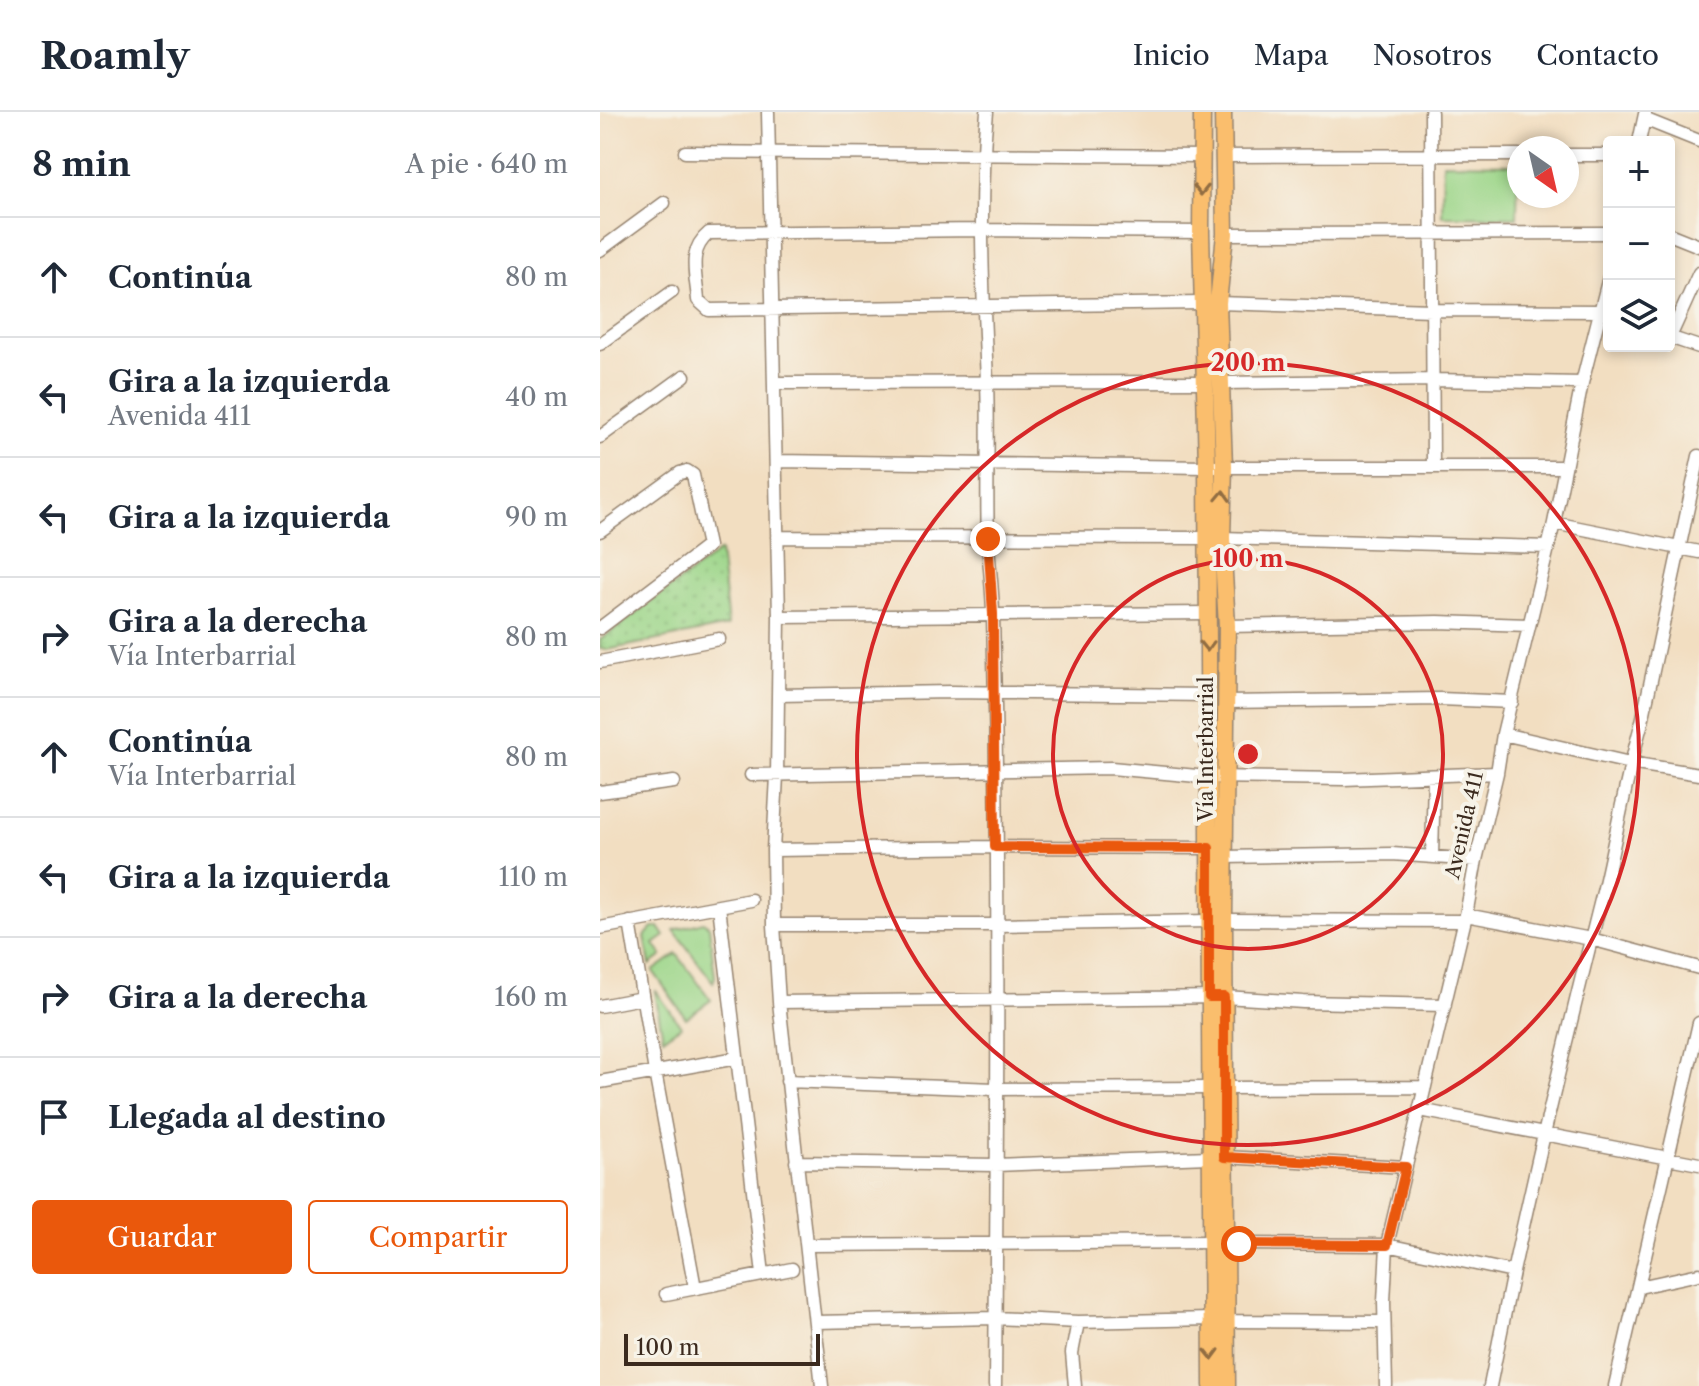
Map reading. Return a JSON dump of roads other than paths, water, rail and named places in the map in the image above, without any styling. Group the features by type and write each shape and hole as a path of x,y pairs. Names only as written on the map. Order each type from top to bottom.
{"main road":[{"name":"Vía Interbarrial","path":"1202,112 1201,232 1222,383 1207,613 1209,848 1216,920 1218,1088 1213,1242 1227,1386"},
{"name":"Vía Interbarrial","path":"1216,466 1204,382 1210,303 1225,234 1223,112"},
{"name":"Vía Interbarrial","path":"1214,538 1227,626 1225,857 1216,920"},
{"name":"Vía Interbarrial","path":"1212,1386 1219,1320 1216,1157"}],"street":[{"path":"768,112 779,617 774,925 787,1081 822,1386"},
{"path":"987,112 981,230 995,769 995,1386"},
{"path":"1431,112 1433,465"},
{"path":"1640,136 1644,115 1699,141"},
{"path":"685,152 1202,156"},
{"path":"1223,156 1507,155"},
{"path":"1579,155 1603,155"},
{"path":"600,250 664,203"},
{"path":"1201,232 981,230 709,233 699,241 694,253 698,300 709,310 1210,303 1603,316"},
{"path":"1225,234 1603,233"},
{"path":"1675,236 1699,246"},
{"path":"1675,324 1699,273"},
{"path":"600,344 672,292"},
{"name":"Avenida 411","path":"1386,1386 1383,1322 1387,1245 1465,918 1503,734 1554,523 1582,383 1603,316"},
{"path":"1675,339 1699,347"},
{"path":"600,437 684,376"},
{"path":"1222,383 1433,380 1582,383"},
{"path":"776,383 1204,382"},
{"path":"1490,1386 1544,1132 1619,825 1699,456"},
{"path":"776,461 1565,467"},
{"path":"600,531 680,473 687,471 693,475 708,546 600,628"},
{"path":"1554,523 1699,552"},
{"path":"777,537 1214,538 1548,547"},
{"path":"779,617 1207,613"},
{"path":"1227,626 1438,622 1529,625"},
{"path":"600,662 719,639"},
{"path":"778,695 1208,695"},
{"path":"1226,702 1440,699 1512,702"},
{"path":"1503,734 1630,763 1699,774"},
{"path":"751,775 1111,768 1208,777 1497,773"},
{"path":"1432,857 1434,776"},
{"path":"600,792 674,782"},
{"path":"773,850 1209,848"},
{"path":"1225,857 1392,854 1476,860"},
{"path":"600,928 751,900"},
{"path":"719,906 763,1274"},
{"path":"774,925 1465,918 1591,939 1699,968"},
{"path":"630,922 695,1288"},
{"path":"779,1002 1217,997 1445,1005"},
{"path":"600,1006 642,998"},
{"path":"1615,1386 1699,1023"},
{"path":"600,1082 737,1058"},
{"path":"787,1081 995,1089 1425,1087"},
{"path":"1420,1110 1699,1164"},
{"path":"796,1162 996,1165 1216,1157 1406,1167"},
{"path":"808,1245 1213,1242"},
{"path":"1239,1244 1387,1245 1513,1272"},
{"path":"666,1294 792,1269"},
{"path":"1639,1287 1699,1274"},
{"path":"816,1322 995,1318 1078,1322 1383,1322"},
{"path":"1075,1386 1072,1353 1078,1322"}]}
